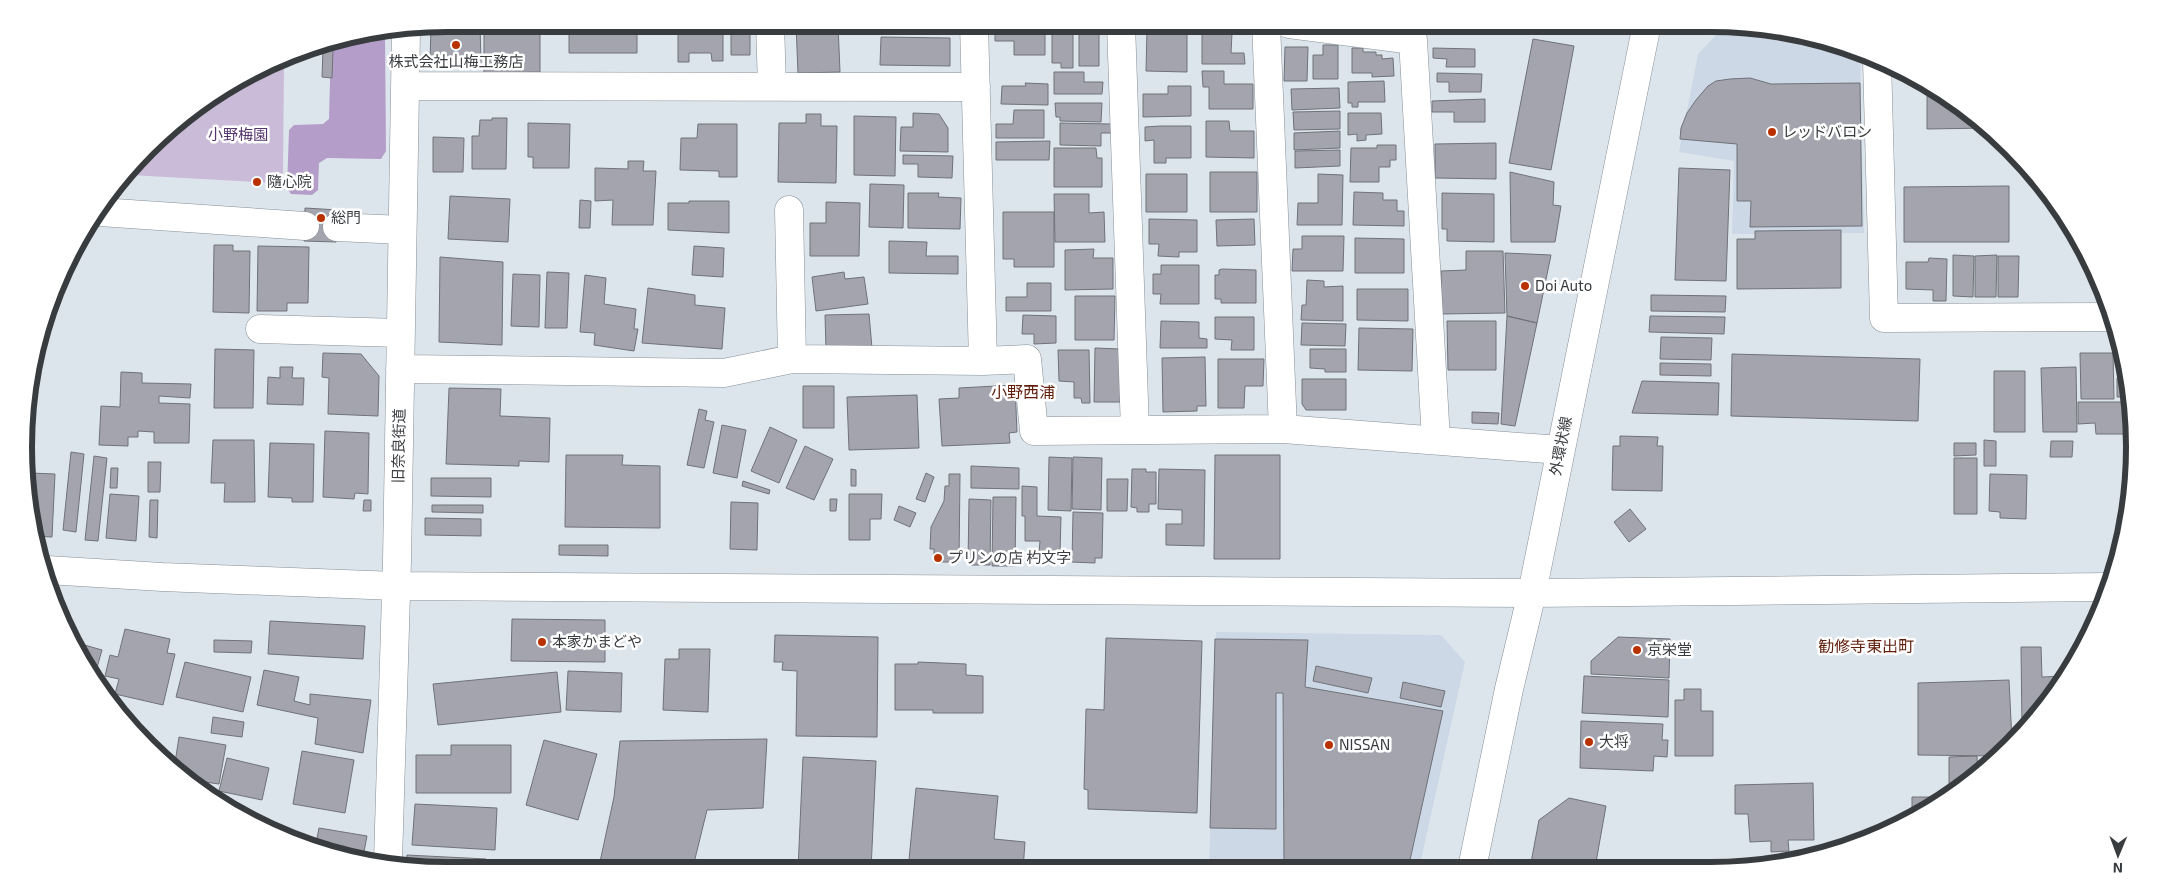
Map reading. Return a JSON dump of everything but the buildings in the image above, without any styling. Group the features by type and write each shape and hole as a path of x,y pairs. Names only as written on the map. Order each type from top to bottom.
{"street":[{"path":"770,32 772,86"},
{"path":"974,32 982,361"},
{"path":"1121,32 1135,430"},
{"path":"1266,32 1283,429"},
{"path":"1351,32 1413,40 1436,440"},
{"name":"外環状線","path":"1473,862 1509,689 1532,593 1647,32"},
{"name":"旧奈良街道","path":"388,858 396,586 406,35"},
{"path":"1877,68 1884,318 2104,317"},
{"path":"405,86 976,87"},
{"path":"789,210 792,359"},
{"path":"105,212 305,226"},
{"path":"337,227 402,230"},
{"path":"260,329 400,333"},
{"path":"400,369 724,373 792,359 982,361 1027,359 1034,431 1283,429 1560,450"},
{"path":"52,570 162,577 396,586 1532,593 2101,586"}],"shaded area":[{"name":"レッドバロン","path":"1738,33 1791,40 1860,61 1864,233 1732,234 1734,161 1679,152 1698,54 1717,34"},
{"path":"385,37 386,151 381,159 327,158 319,163 318,190 312,195 291,194 287,188 289,130 294,125 323,124 329,119 331,50"},
{"name":"NISSAN","path":"1216,632 1441,635 1465,662 1421,862 1209,862"}],"green space":[{"name":"小野梅園","path":"284,66 283,175 274,183 134,175 174,135 217,102 264,75"}],"place":[{"name":"株式会社山梅工務店","path":"456,45"},
{"name":"レッドバロン","path":"1772,132"},
{"name":"隨心院","path":"257,182"},
{"name":"総門","path":"321,218"},
{"name":"Doi Auto","path":"1525,286"},
{"name":"プリンの店 杓文字","path":"938,558"},
{"name":"本家かまどや","path":"542,642"},
{"name":"京栄堂","path":"1637,650"},
{"name":"大将","path":"1589,742"},
{"name":"NISSAN","path":"1329,745"}],"district":[{"name":"小野西浦","path":"1023,392"},
{"name":"勧修寺東出町","path":"1866,646"}]}
